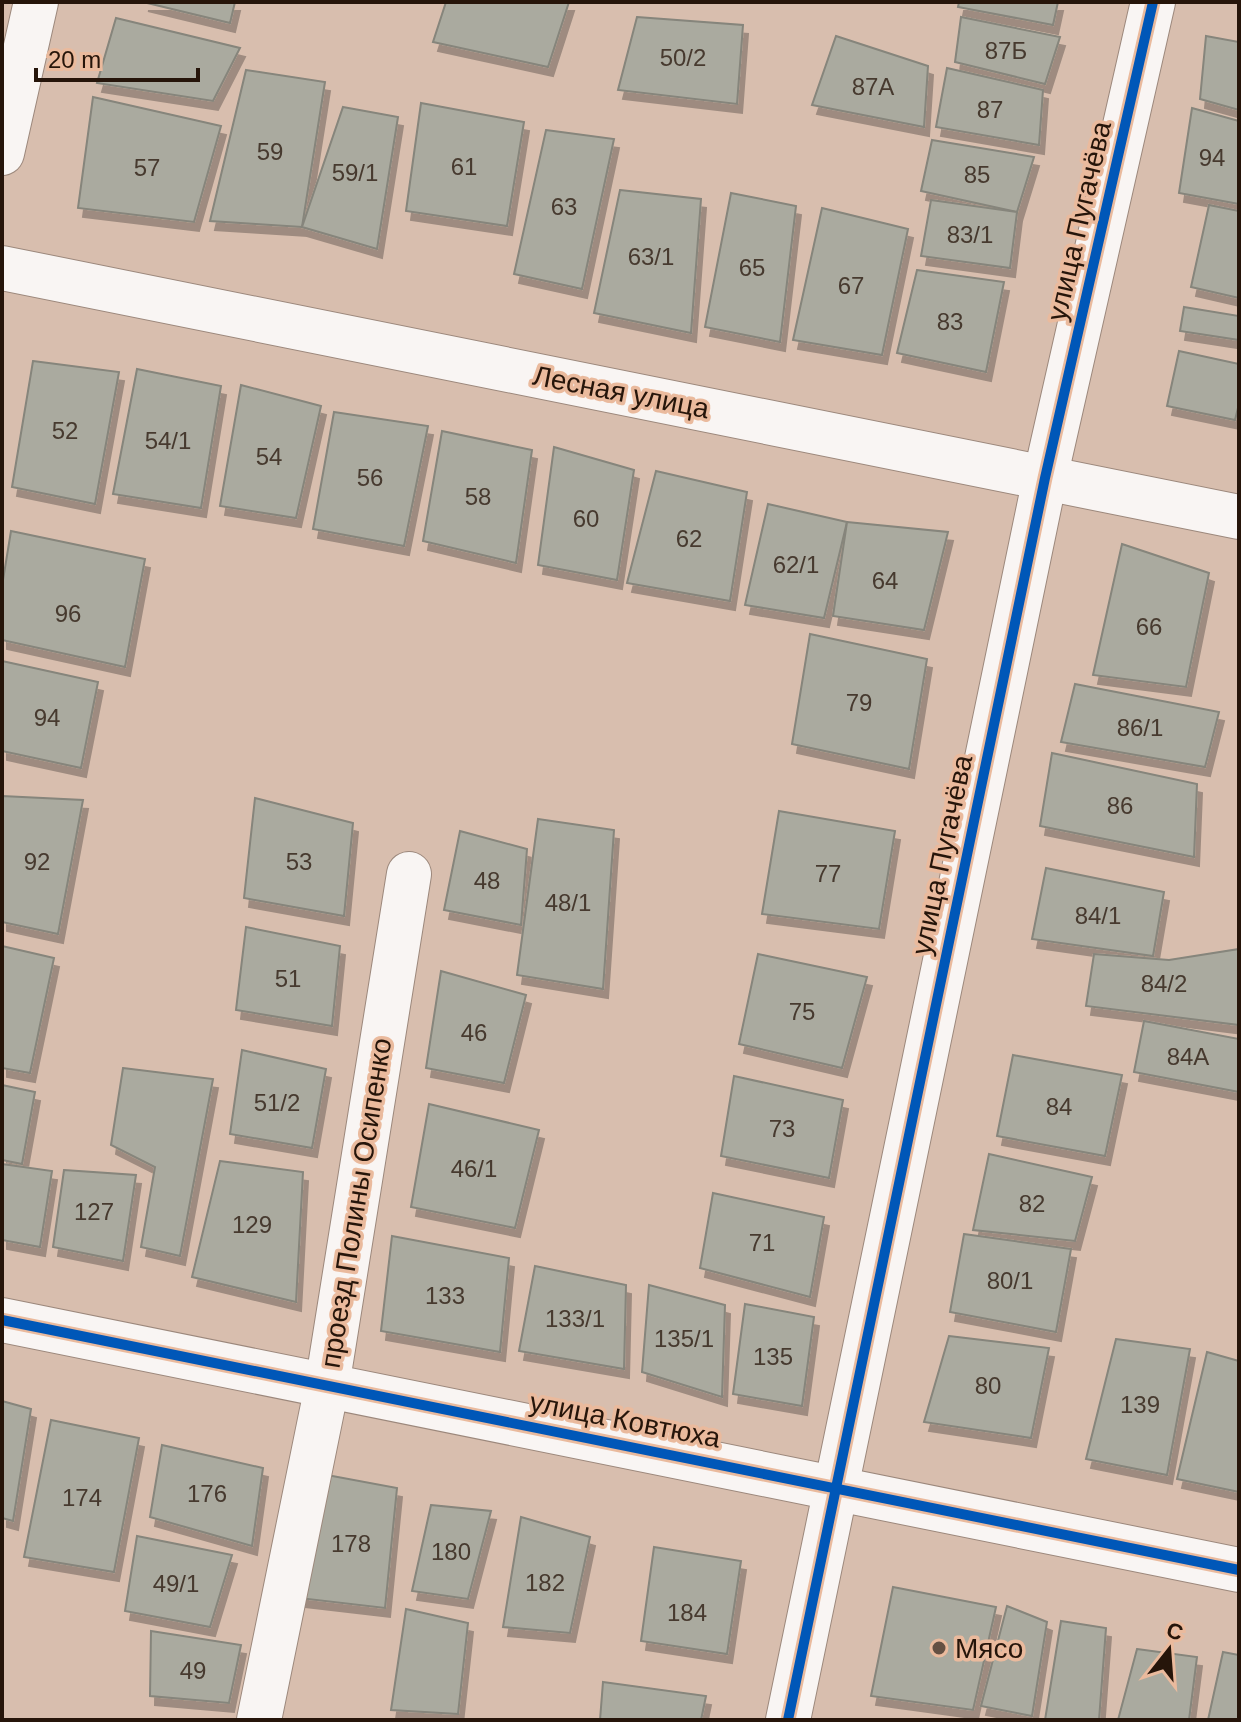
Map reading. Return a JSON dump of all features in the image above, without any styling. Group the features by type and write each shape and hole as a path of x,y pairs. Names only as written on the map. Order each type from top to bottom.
{"street":[{"path":"2,153 36,2"},
{"name":"улица Пугачёва","path":"788,1720 1045,478 1153,2"},
{"name":"Лесная улица","path":"2,268 1239,517"},
{"name":"проезд Полины Осипенко","path":"259,1720 327,1386 409,874"},
{"name":"улица Ковтюха","path":"2,1320 1239,1570"}],"building":[{"path":"143,2 235,2 230,23"},
{"path":"446,2 569,2 548,67 433,42"},
{"path":"959,2 1058,2 1053,25 958,7"},
{"path":"637,17 743,25 737,104 618,90"},
{"path":"961,17 1060,37 1045,84 955,62"},
{"path":"116,18 240,48 213,101 97,83"},
{"path":"836,36 928,66 924,127 812,105"},
{"path":"1206,36 1239,42 1239,110 1200,99"},
{"path":"947,68 1043,90 1039,145 936,127"},
{"path":"246,70 325,82 302,227 210,221"},
{"path":"93,97 221,126 194,222 78,208"},
{"path":"421,103 524,122 507,226 406,211"},
{"path":"343,107 398,117 377,249 302,227"},
{"path":"1192,108 1239,121 1239,204 1179,193"},
{"path":"546,130 614,139 582,289 514,274"},
{"path":"932,140 1034,157 1017,212 921,191"},
{"path":"620,190 701,199 691,333 594,313"},
{"path":"731,193 796,206 780,342 705,327"},
{"path":"931,200 1017,212 1010,268 921,256"},
{"path":"1209,205 1239,211 1239,298 1191,287"},
{"path":"822,208 908,229 882,355 793,340"},
{"path":"917,270 1004,282 986,372 897,353"},
{"path":"1184,307 1239,316 1239,340 1180,331"},
{"path":"1179,351 1239,364 1239,404 1235,420 1167,406"},
{"path":"33,361 119,372 95,504 12,487"},
{"path":"137,369 221,386 201,508 113,494"},
{"path":"241,385 321,406 296,518 220,506"},
{"path":"334,412 428,426 404,546 313,529"},
{"path":"442,431 532,450 516,563 423,541"},
{"path":"554,447 634,470 617,580 538,565"},
{"path":"656,471 747,492 730,601 627,583"},
{"path":"768,504 847,522 824,618 745,605"},
{"path":"847,522 948,532 924,630 833,616"},
{"path":"11,531 145,559 125,667 2,640 2,586"},
{"path":"1122,544 1209,573 1186,687 1093,675"},
{"path":"810,634 927,659 909,769 792,744"},
{"path":"2,661 98,682 81,768 2,751"},
{"path":"1075,684 1219,712 1205,767 1061,742"},
{"path":"1052,753 1197,784 1194,857 1040,826"},
{"path":"2,796 83,800 58,934 2,922"},
{"path":"255,798 353,823 344,916 244,898"},
{"path":"779,811 895,831 879,929 762,914"},
{"path":"538,819 614,830 603,989 517,975"},
{"path":"460,831 527,849 521,925 444,910"},
{"path":"1046,868 1164,892 1153,956 1032,939"},
{"path":"246,927 340,946 332,1026 236,1010"},
{"path":"2,946 54,958 30,1073 2,1068"},
{"path":"1239,949 1239,1025 1086,1006 1094,954 1169,960"},
{"path":"758,954 867,977 842,1068 739,1044"},
{"path":"441,971 526,995 504,1083 426,1068"},
{"path":"1144,1021 1239,1039 1239,1092 1134,1072"},
{"path":"242,1050 326,1069 312,1148 230,1134"},
{"path":"1013,1055 1122,1075 1105,1156 997,1136"},
{"path":"123,1068 213,1079 180,1256 141,1247 155,1167 111,1145"},
{"path":"734,1076 843,1100 829,1178 721,1156"},
{"path":"2,1085 35,1092 22,1164 2,1160"},
{"path":"429,1104 539,1130 515,1228 411,1207"},
{"path":"989,1154 1092,1177 1075,1241 973,1230"},
{"path":"220,1161 303,1172 296,1302 192,1277"},
{"path":"2,1164 52,1171 40,1247 2,1240"},
{"path":"64,1170 136,1175 123,1261 53,1247"},
{"path":"713,1193 824,1217 810,1297 700,1268"},
{"path":"964,1234 1071,1249 1056,1332 950,1312"},
{"path":"392,1236 509,1258 500,1352 381,1331"},
{"path":"535,1266 626,1285 624,1369 519,1351"},
{"path":"649,1285 725,1305 722,1397 642,1372"},
{"path":"745,1304 814,1317 802,1406 733,1394"},
{"path":"949,1336 1049,1348 1031,1438 924,1422"},
{"path":"1116,1339 1190,1349 1167,1475 1086,1459"},
{"path":"1207,1352 1239,1361 1239,1492 1177,1479"},
{"path":"2,1401 31,1409 13,1521 2,1518"},
{"path":"51,1420 139,1438 114,1572 24,1557"},
{"path":"162,1445 263,1468 252,1546 150,1517"},
{"path":"327,1475 397,1488 385,1608 299,1598"},
{"path":"431,1505 491,1511 468,1599 412,1591"},
{"path":"521,1517 590,1537 570,1633 503,1627"},
{"path":"137,1536 232,1555 210,1627 125,1611"},
{"path":"654,1547 741,1561 727,1654 641,1641"},
{"path":"893,1587 996,1607 973,1710 871,1696"},
{"path":"1007,1606 1047,1622 1032,1716 981,1706"},
{"path":"406,1609 468,1623 458,1714 391,1710"},
{"path":"1061,1621 1106,1628 1099,1720 1045,1720"},
{"path":"151,1631 241,1645 229,1703 150,1696"},
{"path":"1137,1649 1197,1657 1189,1720 1118,1720"},
{"path":"1223,1652 1239,1655 1239,1720 1208,1720"},
{"path":"603,1682 706,1696 701,1720 600,1720"}],"cycle path":[{"path":"788,1720 1045,478 1153,2"},
{"path":"2,1320 1239,1570"}],"place":[{"name":"Мясо","path":"939,1648"}]}
